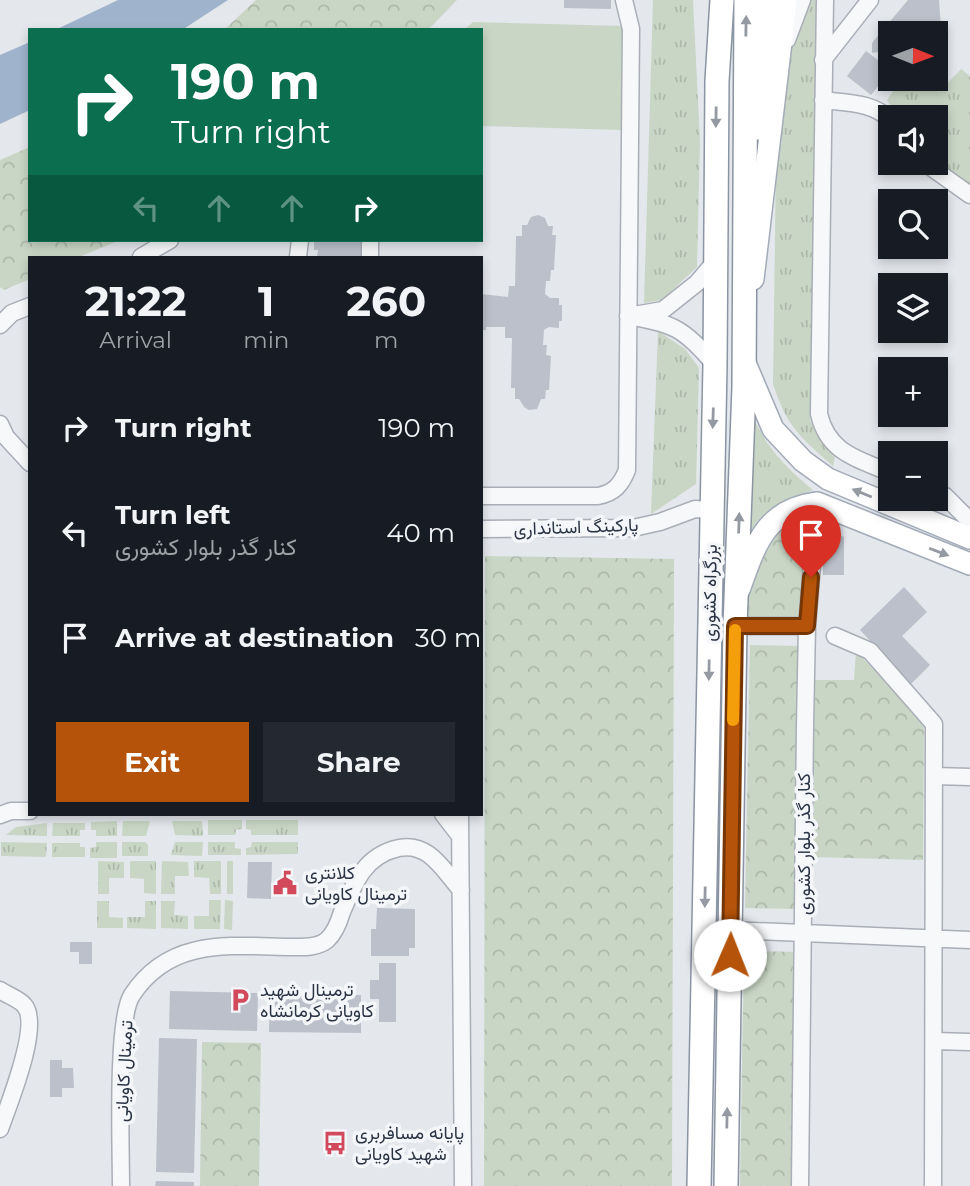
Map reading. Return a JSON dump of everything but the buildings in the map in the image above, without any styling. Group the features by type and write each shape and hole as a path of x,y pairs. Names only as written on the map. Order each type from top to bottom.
{"highway":[{"name":"بزرگراه کشوری","path":"699,1186 715,365 717,81 722,0"},
{"name":"بزرگراه کشوری","path":"726,1186 735,626 743,360 746,0"}],"main road":[{"path":"711,0 717,81"},
{"path":"743,306 767,0"},
{"path":"786,0 743,360 773,429 803,461 828,479 970,538"},
{"path":"817,503 828,479"},
{"path":"737,596 757,542 765,530 790,509 817,503 970,564"}],"street":[{"path":"483,496 606,495 618,486 627,470 631,29 624,0"},
{"path":"777,69 803,0"},
{"path":"825,0 819,414 825,435 839,449 878,467"},
{"path":"823,60 870,0"},
{"path":"823,100 878,110"},
{"path":"942,175 970,195"},
{"path":"143,256 167,242"},
{"path":"628,316 663,310 696,283 714,263"},
{"path":"0,325 12,313 28,307"},
{"path":"628,316 671,326 699,345 715,365"},
{"path":"0,424 6,437 28,461"},
{"path":"948,498 970,521"},
{"name":"کنار گذر بلوار کشوری","path":"800,1186 807,626 817,503"},
{"name":"پارکینگ استانداری","path":"483,529 633,528 660,522 695,509 711,510"},
{"path":"735,626 807,626"},
{"path":"835,636 870,651 934,724 933,1186"},
{"path":"935,776 970,777"},
{"path":"0,815 10,811 28,811"},
{"path":"445,816 460,836"},
{"path":"460,816 463,1186"},
{"name":"ترمینال کاویانی","path":"121,1186 123,1038 129,998 145,978 169,959 205,947 307,947 326,941 337,927 355,879 378,856 397,849 414,846 424,850 461,890"},
{"path":"730,930 970,940"},
{"path":"0,990 25,1005 29,1018 20,1072 0,1129"},
{"path":"934,1041 970,1042"}],"green space":[{"path":"256,0 457,0 430,28 226,28"},
{"path":"653,0 693,0 700,141 697,267 662,300 644,303"},
{"path":"806,0 821,0 810,420 816,434 835,457 833,466 789,421 773,384 776,164 791,49"},
{"path":"473,22 624,26 622,130 483,126 483,28 466,28"},
{"path":"961,69 970,76 970,185 948,169 948,105 890,105 887,100 893,91 948,91 948,83"},
{"path":"28,148 28,242 115,242 81,256 28,256 28,280 4,290 0,287 0,160"},
{"path":"658,331 685,349 699,368 696,484 651,514"},
{"path":"752,414 777,456 813,490 766,512 746,540"},
{"path":"807,519 801,621 743,620 750,579 759,553 775,531 786,523"},
{"path":"485,556 674,559 672,1186 484,1186"},
{"path":"750,645 800,646 795,909 745,908"},
{"path":"856,651 924,722 923,860 811,857 812,680 854,680"},
{"path":"208,820 242,820 242,829 236,830 235,835 208,835"},
{"path":"246,820 298,820 298,835 251,835 251,830 246,829"},
{"path":"117,821 117,836 96,836 96,830 91,830 91,822"},
{"path":"123,821 150,821 146,836 122,836"},
{"path":"172,821 202,821 203,836 175,835"},
{"path":"47,823 47,836 6,835 16,827"},
{"path":"53,823 85,823 85,830 80,830 80,836 52,836"},
{"path":"1,842 47,843 46,857 1,856"},
{"path":"96,842 117,842 117,858 90,858 90,848 96,847"},
{"path":"122,842 145,842 148,845 148,856 122,856"},
{"path":"175,842 203,842 202,856 171,855"},
{"path":"208,842 235,842 235,848 241,849 241,855 208,855"},
{"path":"252,842 298,842 298,854 246,855 246,848 251,847"},
{"path":"52,843 80,843 80,847 85,847 85,857 52,857"},
{"path":"98,861 124,862 124,878 109,878 109,894 98,894"},
{"path":"130,861 156,861 156,894 144,893 144,879 130,878"},
{"path":"162,861 188,862 189,876 175,876 175,894 161,894"},
{"path":"194,861 221,861 221,894 210,894 209,878 194,877"},
{"path":"227,861 233,861 233,894 227,894"},
{"path":"209,900 221,900 220,929 194,929 194,916 209,916"},
{"path":"225,900 233,901 232,930 224,929"},
{"path":"97,901 109,901 109,917 123,918 123,928 97,928"},
{"path":"145,901 156,901 156,929 127,928 127,917 145,917"},
{"path":"161,901 175,901 174,915 188,916 188,929 161,928"},
{"path":"744,951 800,952 796,1186 740,1186"},
{"path":"202,1042 261,1043 259,1186 200,1186"}],"water":[{"path":"118,0 228,0 185,28 59,28"},
{"path":"28,43 28,111 0,124 0,55"}],"slow traffic":[{"path":"733,720 735,630"}],"place":[{"name":"کلانتری ترمینال کاویانی","path":"285,883"},
{"name":"ترمینال شهید کاویانی کرمانشاه","path":"240,1000"},
{"name":"پايانه مسافربری شهید کاویانی","path":"335,1143"}],"route":[{"path":"730,955 735,626 807,626 811,577"}]}
